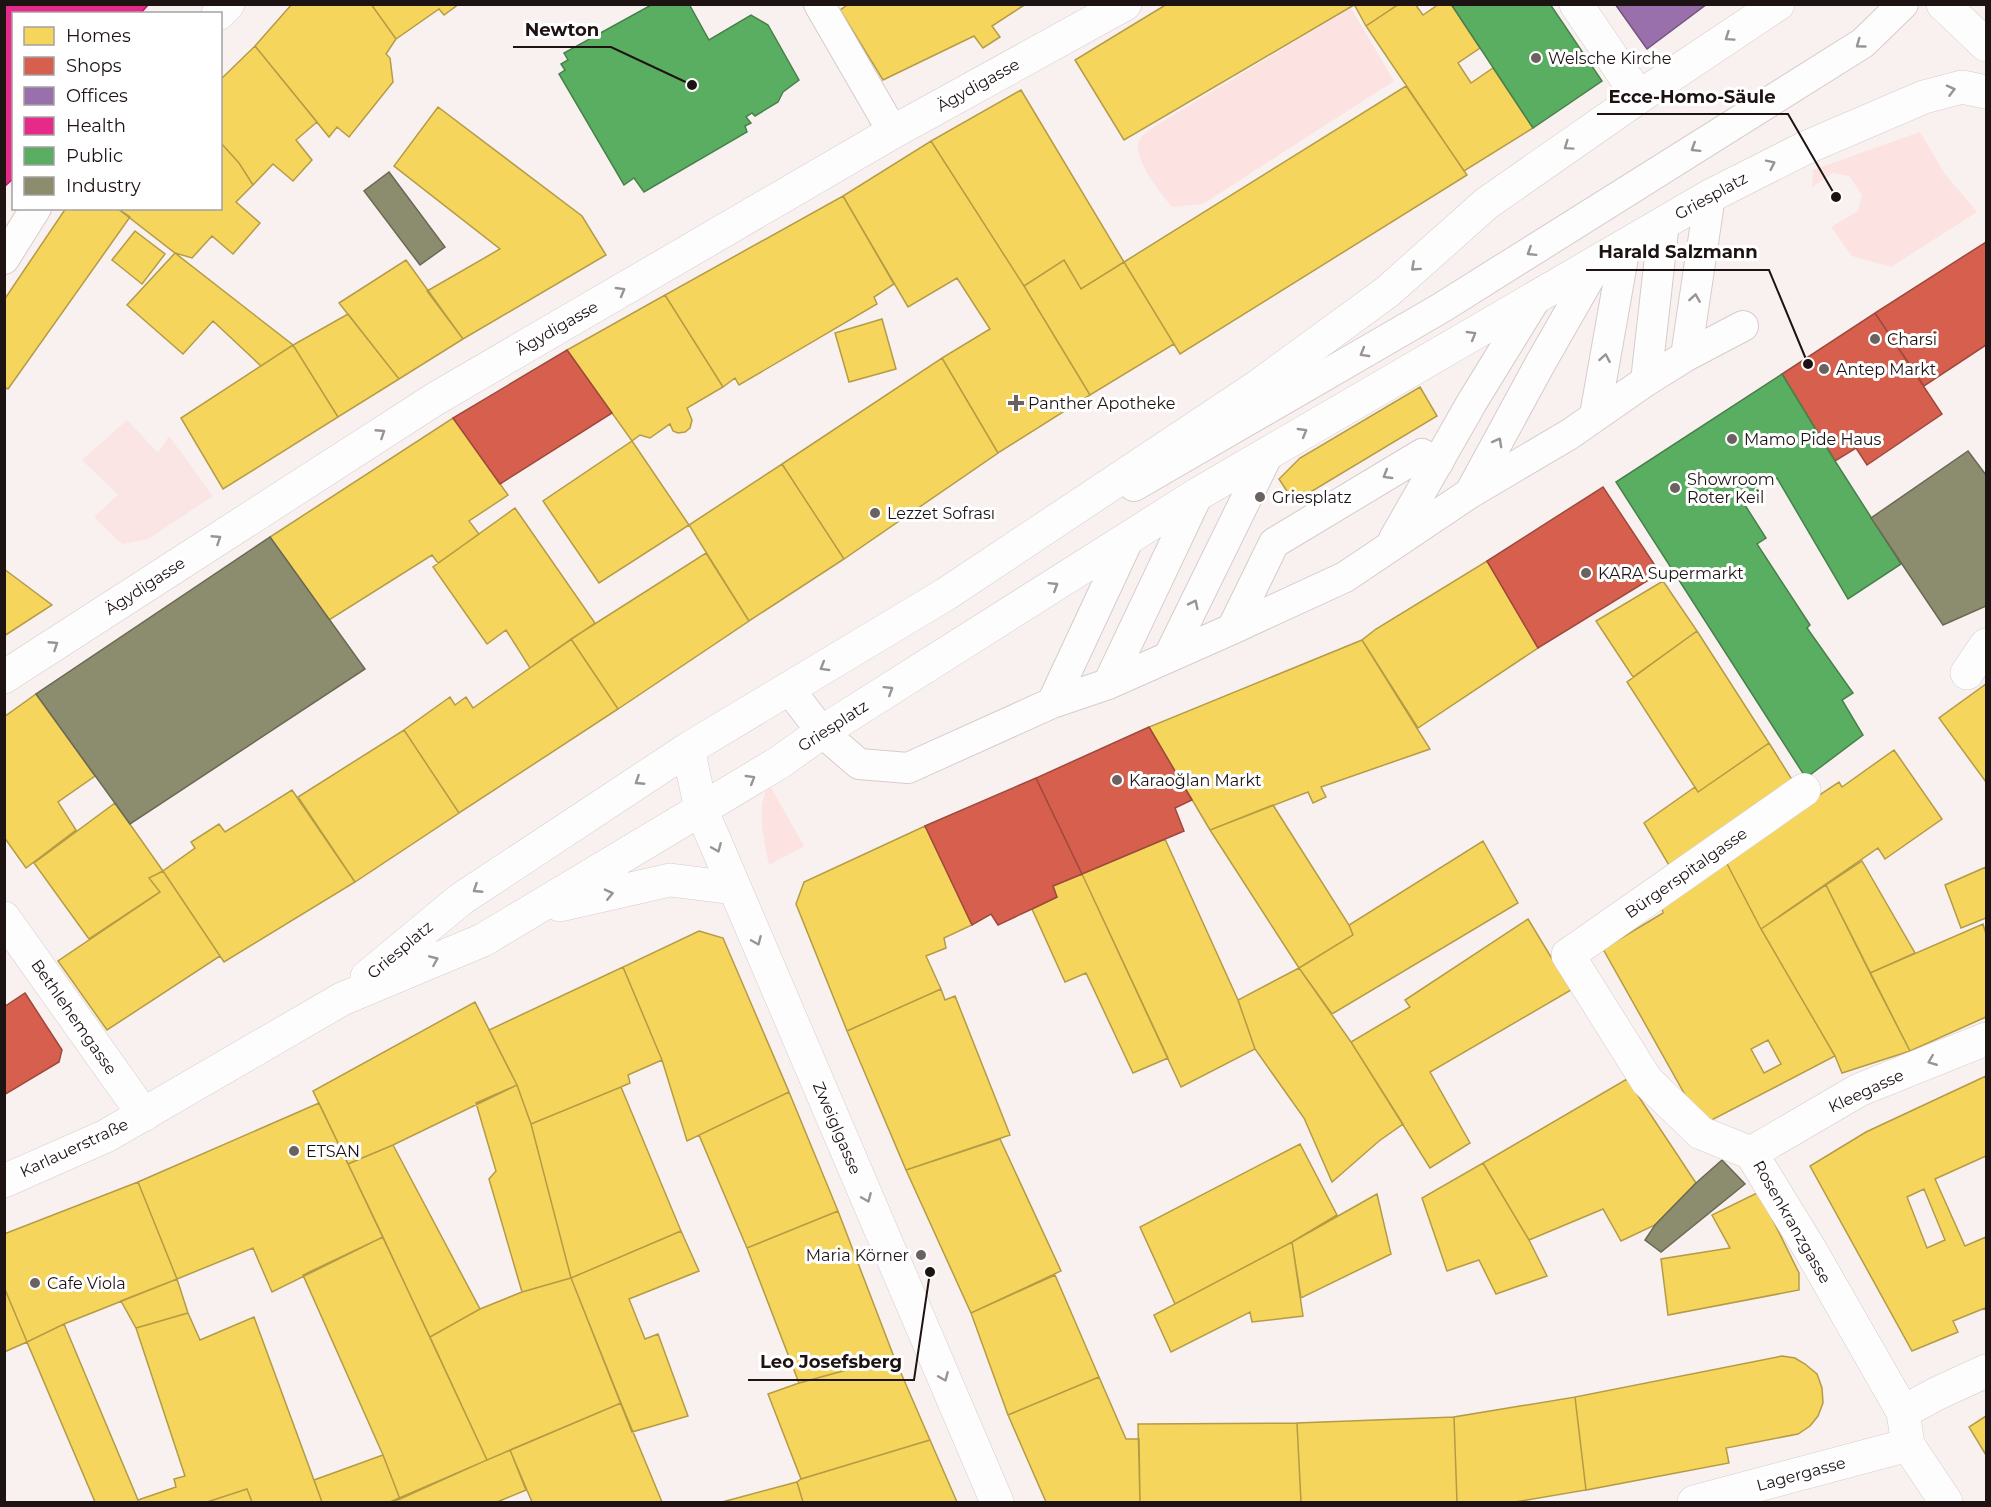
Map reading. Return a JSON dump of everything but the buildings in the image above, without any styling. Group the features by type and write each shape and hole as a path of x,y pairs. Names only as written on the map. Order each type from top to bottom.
{"main road":[{"name":"Ägydigasse","path":"4,677 435,399 893,132 1125,4"},
{"path":"1576,4 1639,98"},
{"name":"Griesplatz","path":"342,999 461,899 688,749 946,594 1257,387 1387,292 1487,203 1778,4"},
{"path":"1943,4 1986,45"},
{"name":"Griesplatz","path":"144,1115 342,999 483,940 532,912 780,762 822,732 1198,494 1710,196 1805,148 1924,97 1962,87 1986,92"},
{"path":"1967,673 1986,645"},
{"name":"Zweiglgasse","path":"688,749 701,809 997,1503"},
{"name":"Bürgerspitalgasse","path":"1568,955 1804,790"},
{"name":"Griesplatz","path":"532,912 670,880 734,888"},
{"name":"Bethlehemgasse","path":"4,918 144,1115"},
{"name":"Rosenkranzgasse","path":"1568,955 1647,1081 1701,1133 1751,1153 1811,1251 1903,1412 1908,1445 1946,1503"},
{"name":"Kleegasse","path":"1751,1153 1859,1090 1986,1039"},
{"name":"Karlauerstraße","path":"4,1181 106,1136 144,1115"},
{"path":"1903,1412 1986,1371"},
{"name":"Lagergasse","path":"1694,1503 1908,1445"}],"lane":[{"path":"819,4 893,132"},
{"name":"Griesplatz","path":"946,594 1442,309 1863,43 1903,4"},
{"path":"1686,356 1710,196"},
{"path":"4,259 35,210"},
{"path":"1646,381 1664,222"},
{"path":"1595,415 1612,253"},
{"path":"1470,493 1540,364 1612,253"},
{"path":"1392,544 1536,298"},
{"path":"789,689 822,732 859,764 908,768 1052,704 1108,684 1345,577 1470,493 1569,434 1646,381 1686,356 1743,326"},
{"path":"1169,656 1269,452"},
{"path":"1232,629 1274,543 1422,454 1438,463"},
{"path":"1108,684 1198,494"},
{"path":"1052,704 1128,540"}],"shaded area":[{"path":"1351,8 1394,81 1203,204 1172,207 1142,164 1138,145 1142,136"},
{"path":"1920,132 1945,174 1977,212 1891,267 1852,256 1831,227 1858,211 1862,195 1849,176 1833,173 1812,187 1813,170"},
{"path":"127,420 158,453 169,436 213,496 148,539 122,544 94,517 118,495 82,460"},
{"path":"769,784 804,846 769,865 763,834 762,803"}],"place":[{"name":"Welsche Kirche","path":"1536,58"},
{"name":"Newton","path":"692,85"},
{"name":"Ecce-Homo-Säule","path":"1836,197"},
{"name":"Charsi","path":"1875,339"},
{"name":"Harald Salzmann","path":"1808,364"},
{"name":"Antep Markt","path":"1824,369"},
{"name":"Panther Apotheke","path":"1016,403"},
{"name":"Mamo Pide Haus","path":"1732,439"},
{"name":"Showroom Roter Keil","path":"1675,488"},
{"name":"Griesplatz","path":"1260,497"},
{"name":"Lezzet Sofrası","path":"875,513"},
{"name":"KARA Supermarkt","path":"1586,573"},
{"name":"Karaoğlan Markt","path":"1117,780"},
{"name":"ETSAN","path":"294,1151"},
{"name":"Maria Körner","path":"921,1255"},
{"name":"Leo Josefsberg","path":"930,1272"},
{"name":"Cafe Viola","path":"35,1283"}]}
